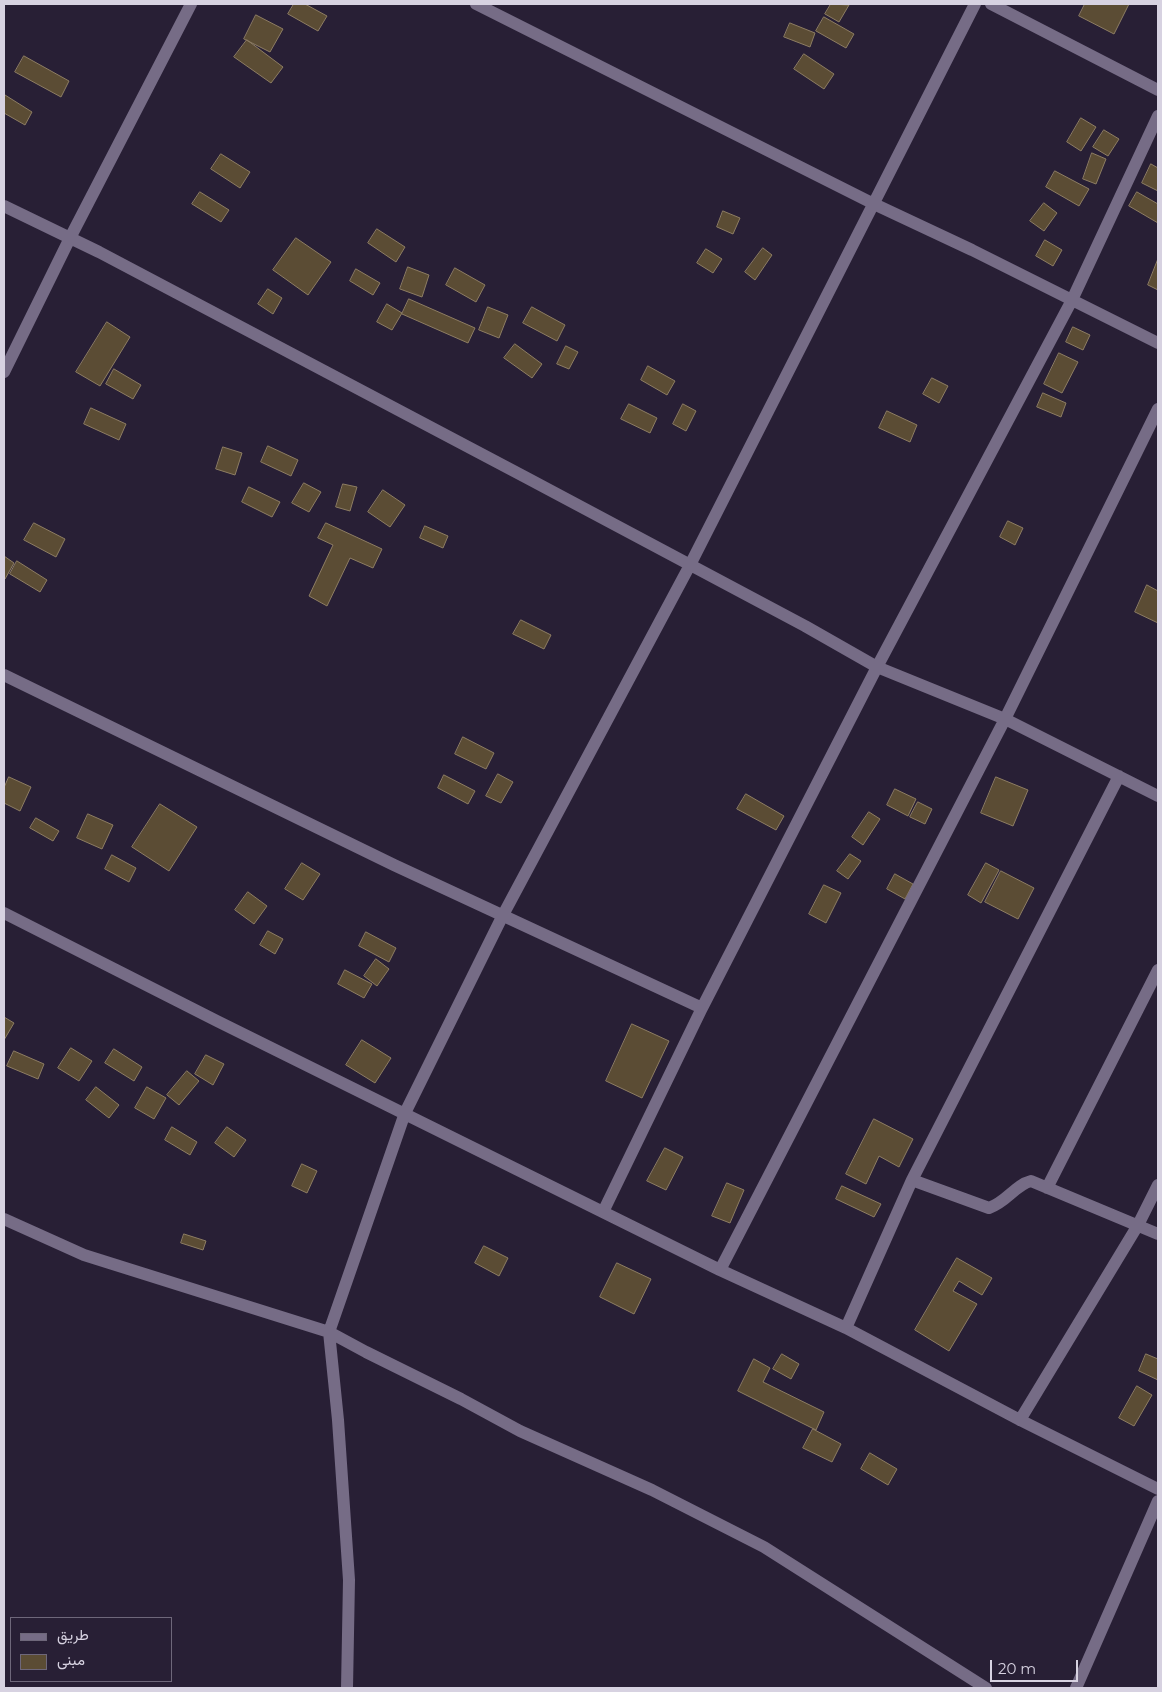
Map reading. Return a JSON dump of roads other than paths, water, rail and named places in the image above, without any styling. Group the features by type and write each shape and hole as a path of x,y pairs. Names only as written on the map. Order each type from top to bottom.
{"street":[{"path":"4,372 70,238 191,4"},
{"path":"476,4 874,204 972,250 1158,343"},
{"path":"347,1688 348,1580 338,1420 329,1332 405,1113 503,915 690,565 975,4"},
{"path":"991,4 1158,90"},
{"path":"603,1212 702,1008 877,667 1072,300 1158,116"},
{"path":"4,206 70,238 690,565 805,626 877,667 1005,719 1158,796"},
{"path":"720,1270 1005,719 1158,409"},
{"path":"4,675 394,865 702,1008"},
{"path":"846,1328 912,1180 1119,776"},
{"path":"4,913 217,1021 720,1270 846,1328 1020,1420 1158,1489"},
{"path":"1047,1188 1158,970"},
{"path":"912,1180 989,1208 1008,1198 1023,1183 1031,1181 1158,1234"},
{"path":"1020,1420 1138,1225 1158,1184"},
{"path":"4,1219 84,1255 329,1332 520,1431 652,1490 764,1547 986,1688"},
{"path":"1076,1688 1158,1501"}]}
